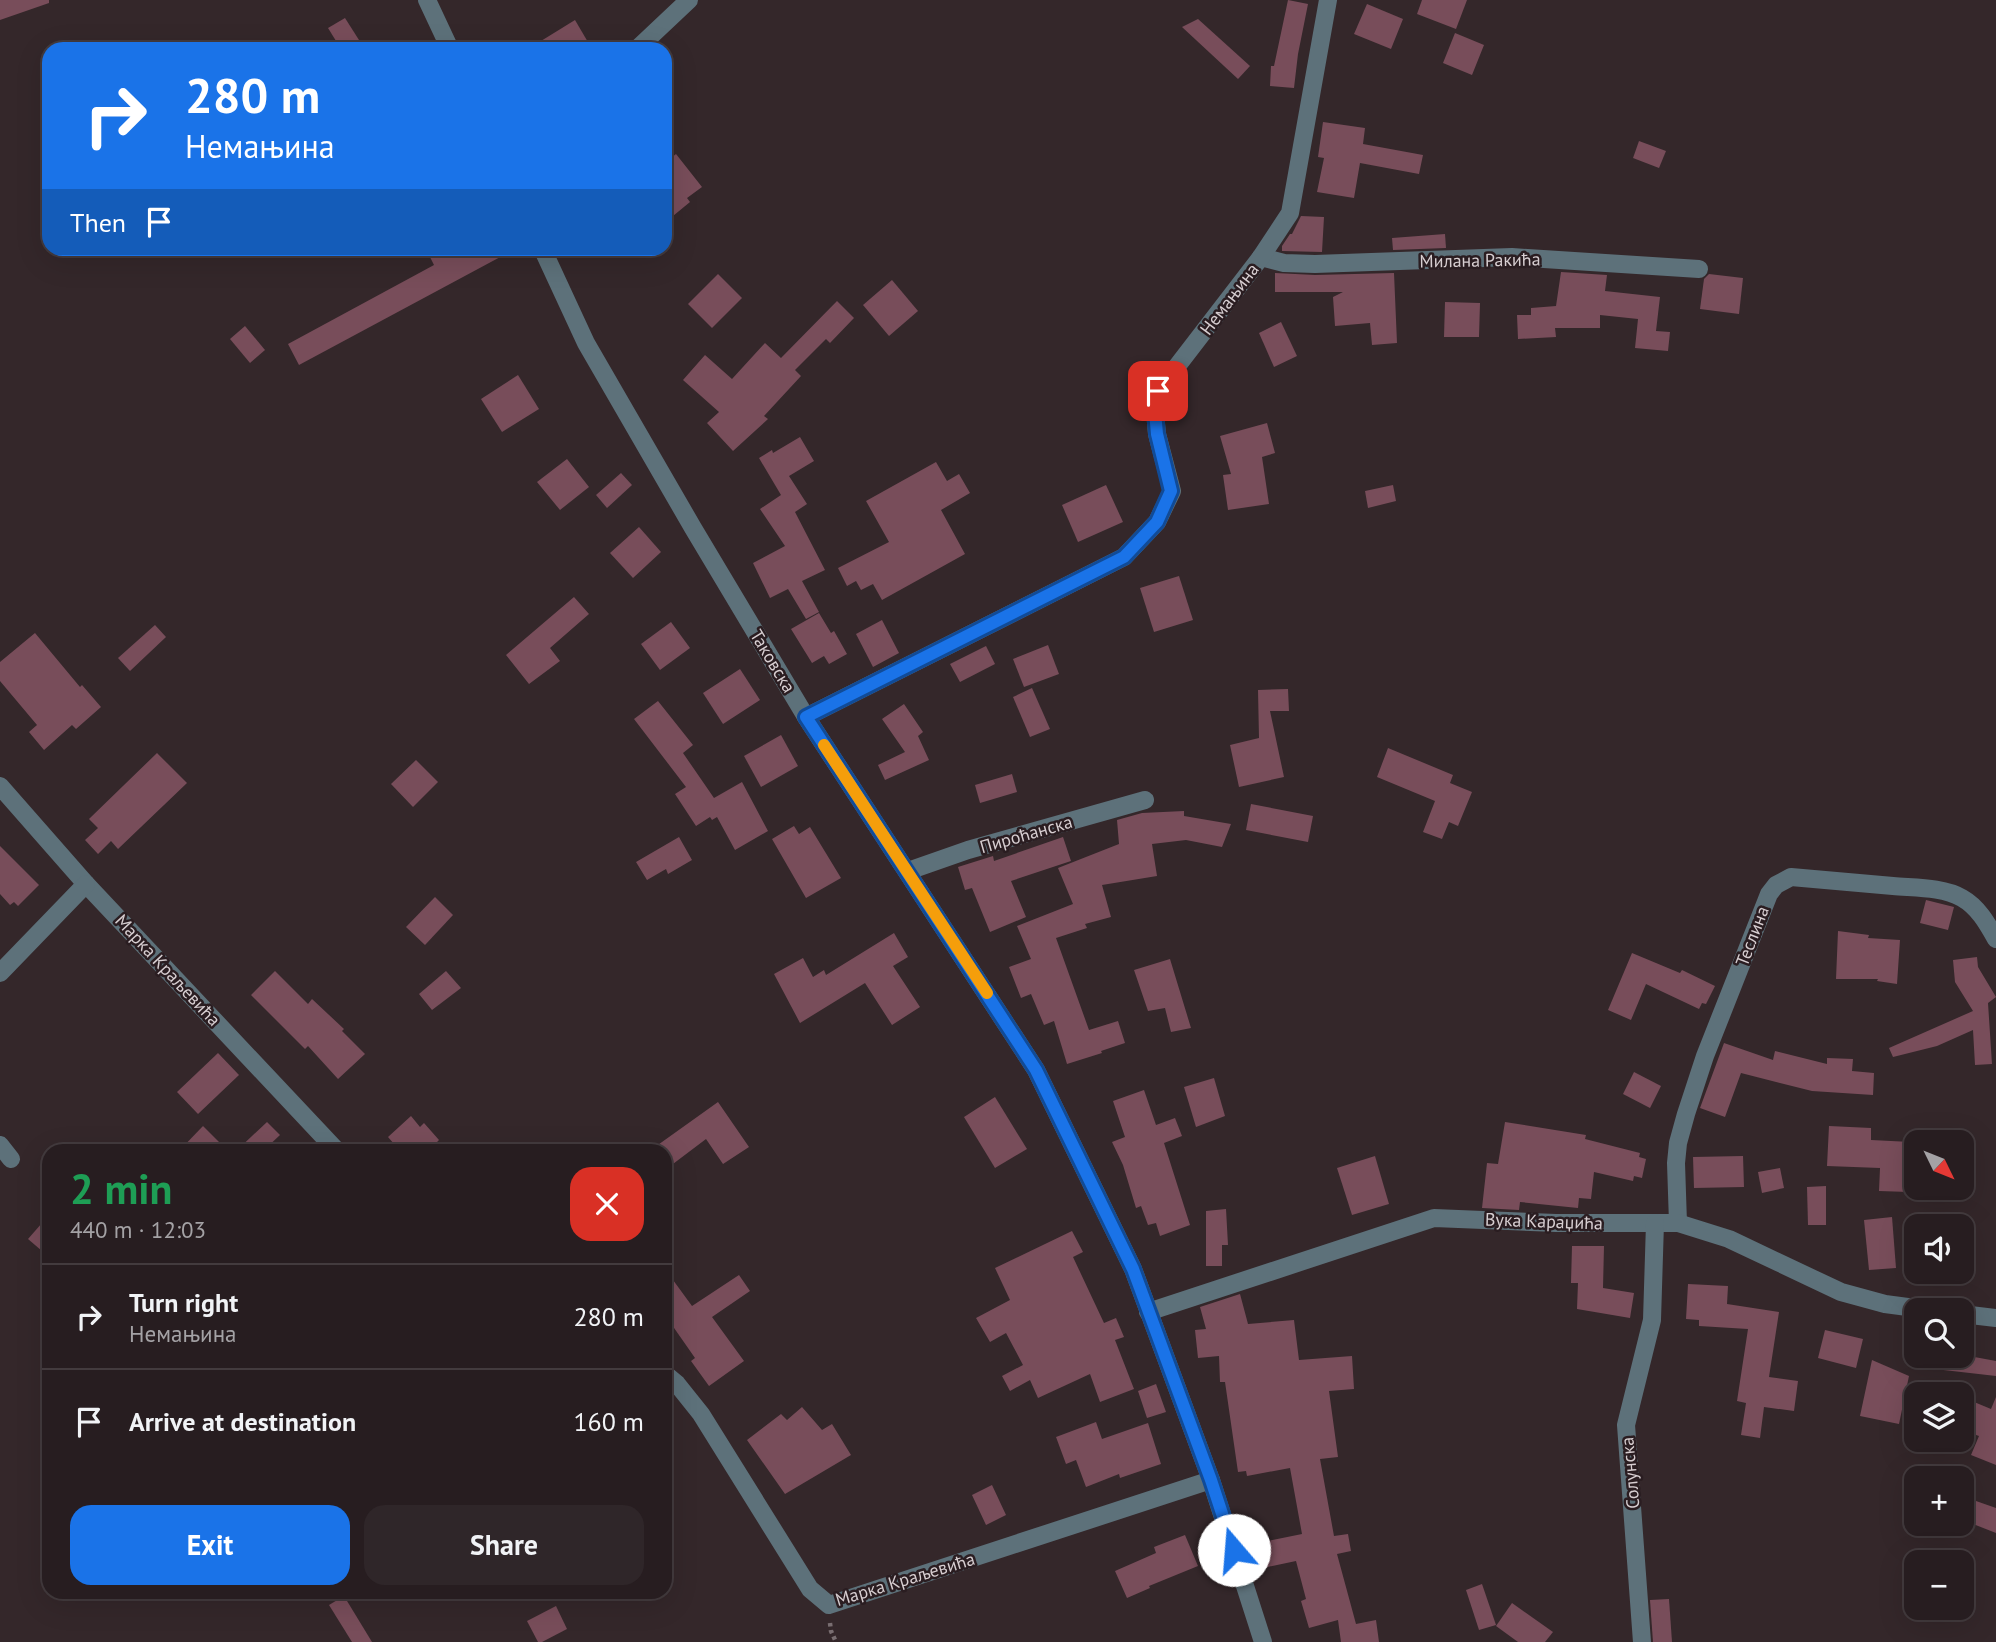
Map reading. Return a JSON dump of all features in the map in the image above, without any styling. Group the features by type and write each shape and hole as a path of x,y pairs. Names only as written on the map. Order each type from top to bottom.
{"street":[{"path":"427,0 447,42"},
{"path":"644,42 689,0"},
{"name":"Немањина","path":"806,717 1124,557 1149,533 1167,504 1171,491 1157,434 1154,401 1158,391 1261,257 1290,213 1328,0"},
{"name":"Таковска","path":"546,256 586,343 806,717 1036,1070 1133,1269 1211,1480 1263,1642"},
{"name":"Милана Ракића","path":"1261,257 1284,263 1315,264 1512,257 1699,269"},
{"name":"Марка Краљевића","path":"0,786 86,884 330,1144"},
{"name":"Пироћанска","path":"908,871 968,850 1146,800"},
{"name":"Теслина","path":"1678,1223 1676,1163 1686,1114 1710,1044 1769,894 1776,885 1791,877 1925,888 1951,893 1976,908 1996,939"},
{"path":"0,973 86,884"},
{"name":"Вука Караџића","path":"1148,1311 1434,1218 1556,1223 1678,1223 1729,1239 1841,1292 1904,1307"},
{"name":"Солунска","path":"1642,1642 1626,1425 1652,1320 1655,1223"},
{"path":"1974,1315 1996,1318"},
{"name":"Марка Краљевића","path":"672,1380 701,1414 810,1590 829,1605 1211,1480"}],"building":[{"path":"0,0 49,0 49,3 0,20"},
{"path":"1288,0 1308,4 1294,88 1270,86 1271,66 1274,66"},
{"path":"1422,0 1467,0 1456,29 1417,14"},
{"path":"1367,4 1403,19 1391,49 1354,34"},
{"path":"345,18 359,40 337,42 328,28"},
{"path":"1198,19 1250,66 1238,79 1182,27"},
{"path":"575,20 588,42 539,42"},
{"path":"1455,33 1484,45 1472,75 1443,63"},
{"path":"1323,122 1365,128 1363,144 1423,155 1419,174 1360,163 1354,198 1317,192 1324,158 1318,157"},
{"path":"1639,141 1666,151 1659,168 1633,158"},
{"path":"676,154 702,187 687,198 690,202 673,216 672,215 672,157"},
{"path":"1301,216 1324,217 1322,252 1282,251 1282,246"},
{"path":"1445,234 1446,248 1393,250 1392,238"},
{"path":"502,256 299,365 288,344 434,265 430,257"},
{"path":"1561,272 1607,275 1605,291 1660,297 1656,331 1670,332 1668,351 1635,348 1638,319 1600,315 1600,328 1555,328 1556,337 1518,339 1517,315 1531,315 1531,308 1556,306"},
{"path":"1275,273 1394,273 1397,343 1372,345 1370,323 1335,326 1333,297 1343,292 1275,292"},
{"path":"718,274 742,298 712,328 688,304"},
{"path":"1709,274 1743,278 1739,314 1700,309 1704,279"},
{"path":"892,280 918,311 889,336 863,305"},
{"path":"837,301 854,318 830,343 826,339 795,370 801,376 764,416 768,419 733,451 707,423 719,412 683,380 705,355 732,379 765,343 781,358"},
{"path":"1445,302 1480,303 1479,337 1444,337"},
{"path":"1281,322 1297,356 1274,367 1259,333"},
{"path":"245,326 265,350 250,363 230,339"},
{"path":"518,375 539,409 502,432 481,399"},
{"path":"1267,423 1275,453 1262,457 1269,504 1228,510 1223,475 1231,474 1220,436"},
{"path":"800,437 814,461 789,476 807,504 795,512 825,570 802,581 819,612 806,619 788,589 770,598 753,563 785,546 760,509 781,495 759,458"},
{"path":"567,459 589,487 560,510 537,482"},
{"path":"936,462 947,481 959,474 970,493 941,510 965,554 882,600 873,584 861,590 856,581 847,586 838,568 889,542 866,501"},
{"path":"621,473 632,485 607,508 596,495"},
{"path":"1106,485 1123,522 1078,542 1062,505"},
{"path":"1393,485 1396,501 1368,508 1365,491"},
{"path":"639,527 661,552 633,578 610,553"},
{"path":"1179,576 1193,620 1154,632 1140,588"},
{"path":"574,597 589,614 550,648 560,661 529,684 506,655"},
{"path":"819,613 831,633 834,631 847,654 829,664 824,656 812,663 791,629"},
{"path":"882,620 899,653 873,667 856,634"},
{"path":"671,622 690,648 660,670 641,644"},
{"path":"155,625 166,637 130,671 118,658"},
{"path":"35,633 80,687 82,685 101,707 76,729 72,725 44,750 29,732 37,725 0,681 0,662"},
{"path":"1048,645 1059,674 1024,687 1013,659"},
{"path":"986,646 995,664 960,682 950,664"},
{"path":"740,669 760,700 723,724 703,693"},
{"path":"1032,688 1050,729 1030,737 1013,697"},
{"path":"1288,689 1289,711 1270,711 1284,777 1239,787 1230,745 1259,738 1258,690"},
{"path":"658,701 693,745 683,753 714,798 742,782 768,831 735,850 717,817 712,820 710,817 696,826 675,794 686,787 634,719"},
{"path":"904,704 923,732 918,736 929,760 885,780 878,765 905,752 882,719"},
{"path":"781,735 798,766 761,787 744,756"},
{"path":"1388,748 1453,775 1450,783 1472,792 1458,826 1449,822 1442,839 1423,832 1435,801 1377,777"},
{"path":"157,753 187,783 118,849 111,841 98,854 85,840 98,828 89,819"},
{"path":"416,760 438,782 413,807 391,784"},
{"path":"1012,774 1017,792 980,803 975,785"},
{"path":"1251,804 1313,816 1308,842 1246,830"},
{"path":"1184,811 1184,816 1231,824 1222,847 1186,840 1152,844 1157,876 1102,885 1111,917 1085,924 1087,928 1056,938 1089,1030 1118,1021 1125,1043 1067,1064 1054,1021 1044,1025 1031,994 1021,998 1009,967 1031,959 1017,926 1073,904 1058,868 1119,844 1117,820 1142,813"},
{"path":"794,826 799,834 810,827 841,878 806,898 772,839"},
{"path":"679,837 692,860 668,874 666,869 647,880 636,862"},
{"path":"1063,837 1071,861 1011,881 1026,917 990,932 972,888 965,890 958,867 993,856 994,861"},
{"path":"0,846 39,885 18,906 14,902 10,905 0,894"},
{"path":"435,897 453,915 425,945 406,927"},
{"path":"1926,900 1954,907 1948,930 1920,923"},
{"path":"1838,931 1869,935 1868,938 1900,940 1897,984 1877,981 1878,979 1836,979"},
{"path":"894,933 908,957 893,966 920,1007 892,1025 865,983 800,1023 774,974 803,958 813,977 824,970 826,975"},
{"path":"1632,953 1680,973 1682,970 1715,986 1706,1004 1702,1003 1699,1009 1646,984 1631,1020 1608,1010"},
{"path":"1977,957 1978,967 1996,997 1988,1003 1992,1064 1975,1065 1973,1030 1937,1046 1893,1057 1889,1048 1973,1011 1955,982 1953,960"},
{"path":"1170,959 1191,1028 1171,1032 1165,1008 1148,1011 1134,970"},
{"path":"275,971 308,1004 312,999 344,1029 342,1031 365,1054 338,1079 308,1046 305,1049 251,995"},
{"path":"446,971 461,988 432,1010 419,994"},
{"path":"1724,1043 1773,1060 1775,1051 1827,1064 1827,1058 1853,1059 1852,1071 1874,1073 1873,1095 1812,1091 1741,1073 1725,1117 1700,1108"},
{"path":"218,1053 239,1075 198,1114 177,1092"},
{"path":"1634,1072 1661,1086 1650,1108 1623,1094"},
{"path":"1214,1078 1225,1116 1196,1127 1184,1087"},
{"path":"1144,1090 1156,1125 1175,1118 1182,1136 1164,1143 1190,1225 1160,1236 1156,1223 1148,1225 1141,1206 1136,1208 1123,1165 1112,1142 1125,1137 1113,1101"},
{"path":"995,1097 1027,1149 995,1168 964,1117"},
{"path":"718,1102 749,1147 723,1164 706,1139 672,1165 672,1144 659,1144"},
{"path":"411,1116 420,1127 424,1123 439,1140 435,1144 394,1144 388,1137"},
{"path":"267,1122 280,1135 270,1144 244,1144"},
{"path":"1505,1122 1586,1135 1585,1139 1640,1153 1639,1157 1646,1159 1642,1178 1634,1176 1633,1181 1594,1172 1591,1199 1579,1198 1578,1208 1520,1202 1519,1210 1482,1208 1487,1163 1498,1164"},
{"path":"203,1126 221,1144 186,1144"},
{"path":"1829,1126 1871,1128 1871,1140 1904,1142 1904,1192 1879,1191 1880,1168 1827,1166"},
{"path":"1375,1156 1389,1204 1352,1215 1337,1168"},
{"path":"1743,1156 1744,1187 1694,1188 1693,1157"},
{"path":"1780,1168 1784,1188 1762,1193 1758,1172"},
{"path":"1826,1186 1826,1225 1808,1225 1807,1187"},
{"path":"1226,1209 1228,1245 1222,1245 1222,1266 1206,1266 1206,1211"},
{"path":"1892,1217 1896,1268 1869,1270 1864,1220"},
{"path":"42,1223 42,1251 28,1239"},
{"path":"1072,1231 1083,1252 1073,1257 1104,1323 1116,1318 1124,1337 1115,1340 1134,1389 1100,1402 1090,1374 1038,1398 1030,1380 1010,1391 1002,1376 1023,1365 1006,1333 990,1342 976,1318 1010,1300 995,1268"},
{"path":"1572,1246 1604,1246 1603,1288 1634,1293 1630,1318 1577,1309 1578,1283 1571,1283"},
{"path":"739,1275 750,1291 712,1317 744,1361 709,1386 691,1361 695,1358 672,1325 672,1279 692,1306"},
{"path":"1688,1284 1728,1286 1727,1304 1779,1312 1769,1377 1798,1381 1794,1411 1764,1407 1760,1438 1741,1435 1746,1403 1737,1401 1748,1329 1699,1326 1699,1320 1686,1319"},
{"path":"1240,1294 1248,1324 1294,1320 1299,1360 1352,1356 1354,1389 1329,1391 1338,1457 1320,1459 1334,1536 1348,1534 1351,1551 1337,1554 1356,1624 1376,1620 1379,1642 1341,1642 1338,1620 1309,1628 1301,1601 1306,1599 1296,1561 1263,1568 1258,1543 1302,1534 1290,1468 1247,1476 1246,1471 1238,1472 1225,1382 1220,1382 1219,1356 1198,1358 1195,1330 1206,1329 1200,1307"},
{"path":"1825,1330 1863,1339 1856,1368 1818,1358"},
{"path":"1974,1357 1996,1361 1996,1376 1926,1368 1974,1368"},
{"path":"1872,1360 1909,1376 1908,1382 1904,1382 1904,1400 1899,1424 1860,1416"},
{"path":"1156,1384 1166,1412 1147,1418 1138,1391"},
{"path":"1996,1397 1996,1465 1971,1455 1979,1436 1974,1434 1974,1402 1991,1409"},
{"path":"802,1407 822,1430 832,1424 851,1455 785,1494 747,1440 781,1414 787,1420"},
{"path":"1096,1422 1102,1439 1148,1423 1161,1464 1120,1478 1119,1474 1086,1487 1076,1460 1066,1464 1056,1437"},
{"path":"992,1485 1006,1515 986,1525 972,1495"},
{"path":"1976,1501 1996,1508 1996,1533 1974,1524"},
{"path":"1185,1535 1198,1566 1127,1598 1115,1571 1156,1553 1154,1547"},
{"path":"1482,1584 1496,1625 1479,1630 1466,1590"},
{"path":"339,1599 346,1599 372,1642 352,1642 329,1605"},
{"path":"1669,1599 1672,1642 1653,1642 1650,1600"},
{"path":"1512,1603 1553,1632 1545,1642 1518,1642 1496,1626"},
{"path":"556,1606 567,1629 538,1642 527,1621"}],"slow traffic":[{"path":"824,745 987,993"}],"route":[{"path":"1158,391 1154,401 1154,416 1171,491 1157,522 1124,557 806,717 1036,1070 1133,1269 1234,1550"}]}
